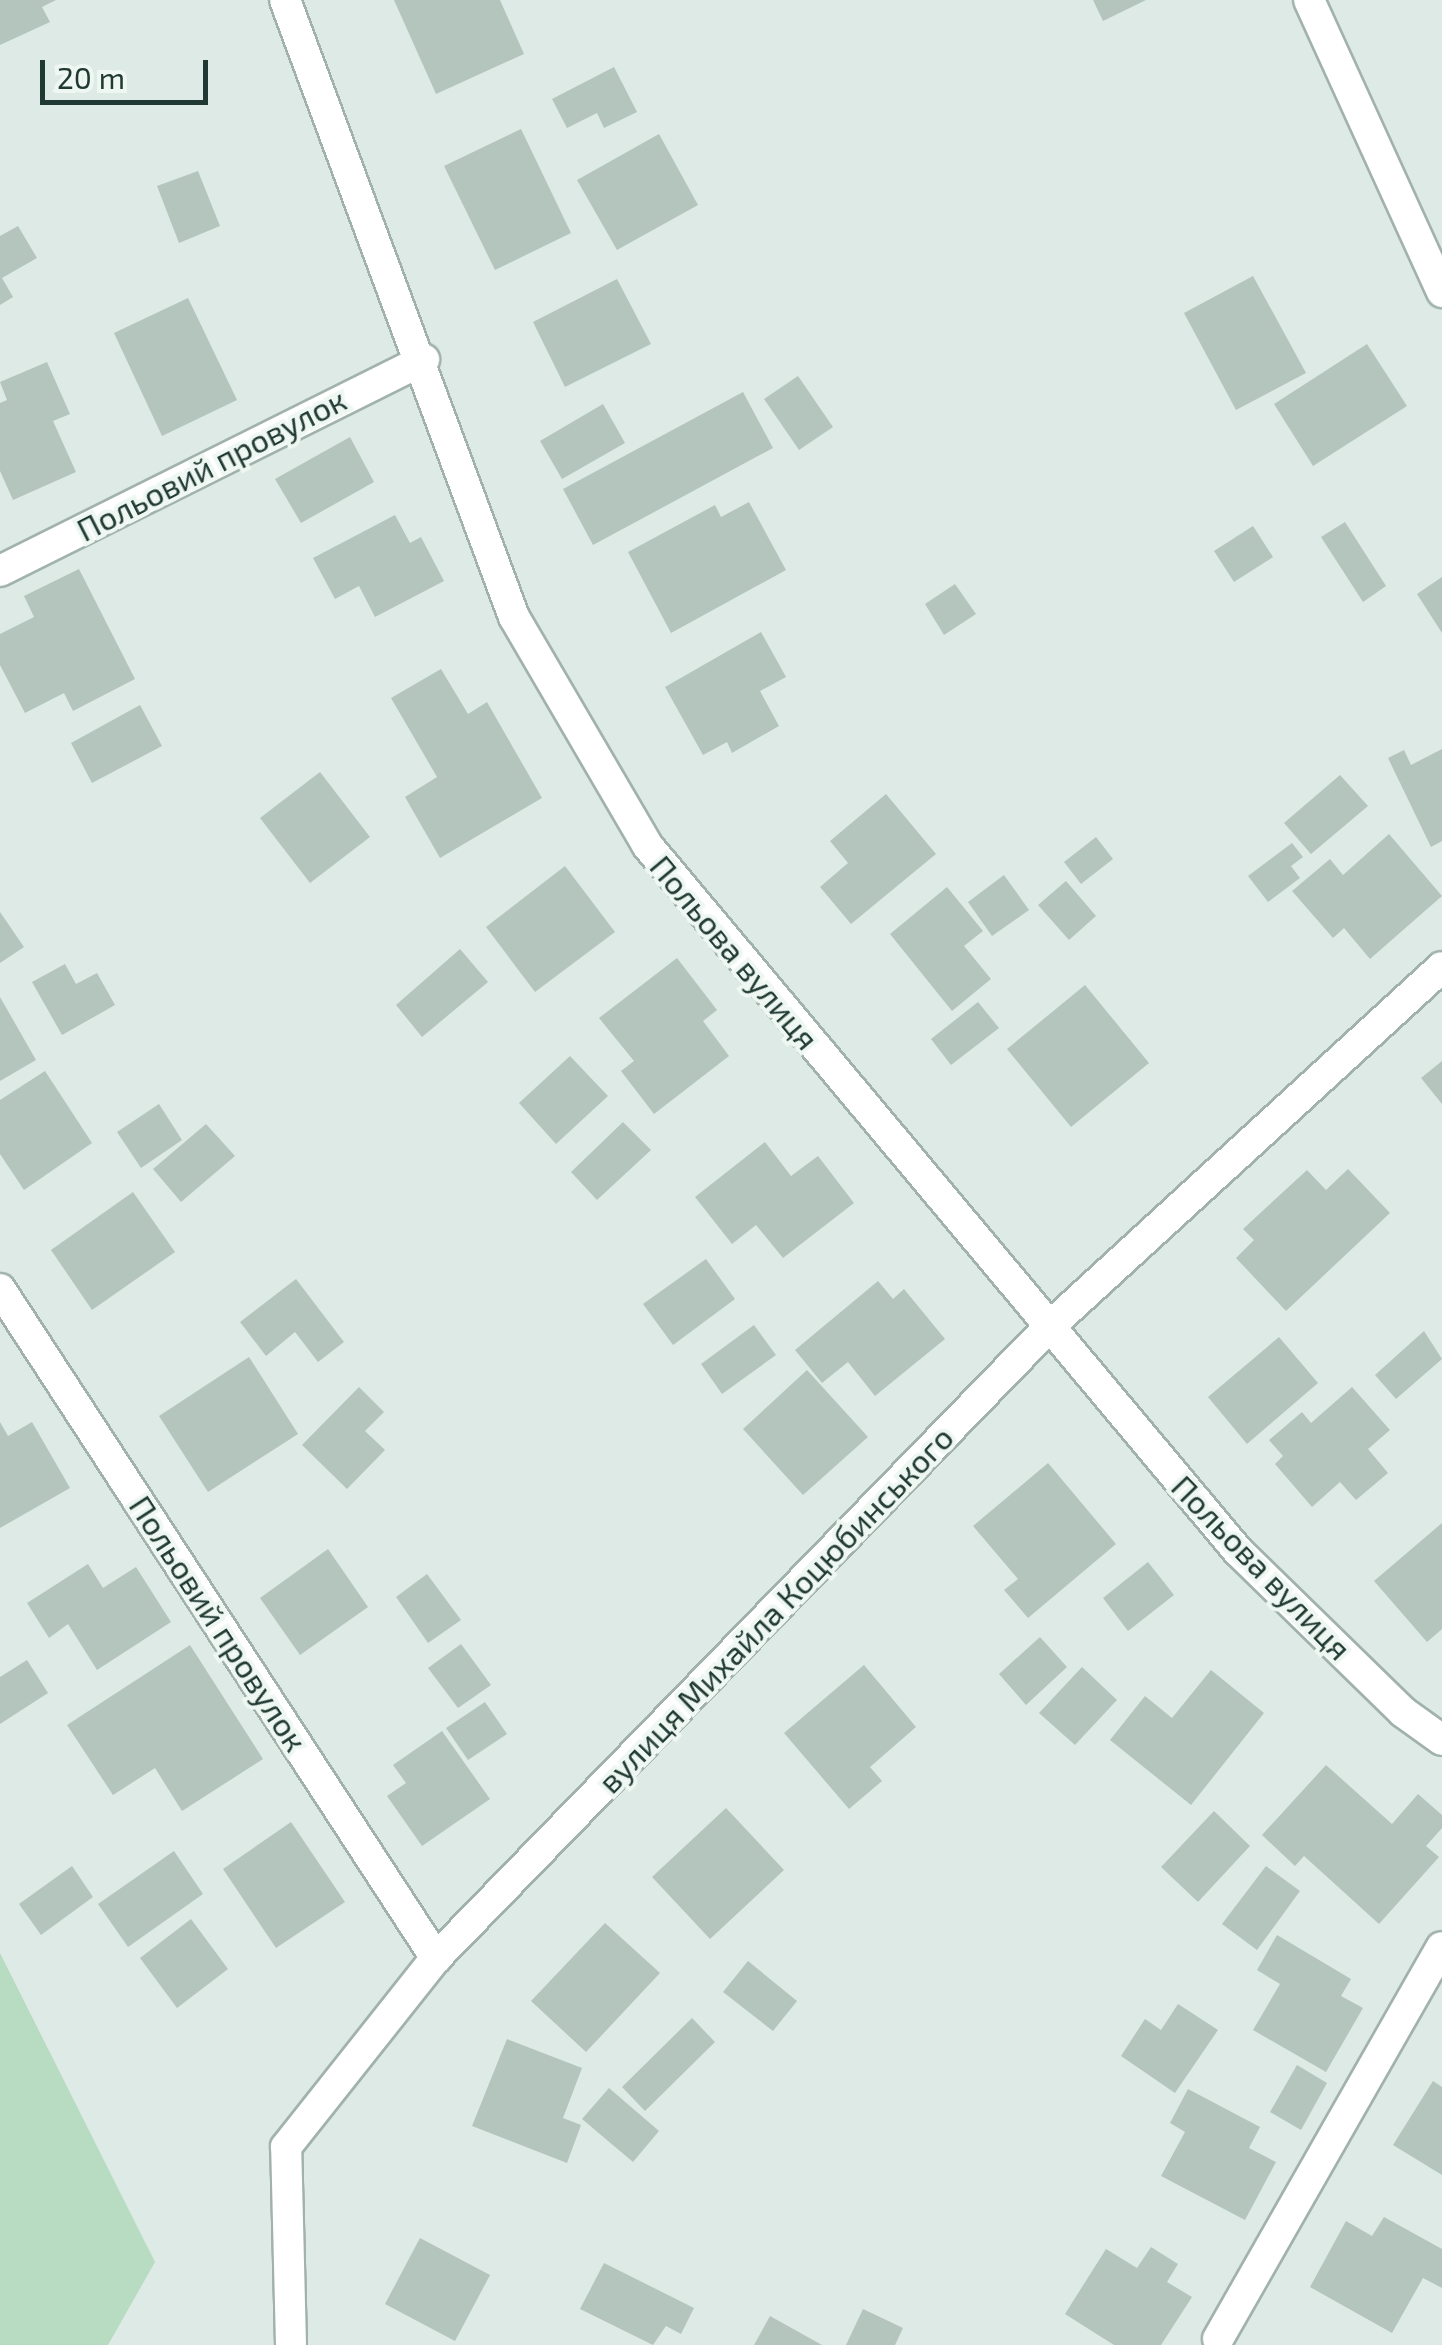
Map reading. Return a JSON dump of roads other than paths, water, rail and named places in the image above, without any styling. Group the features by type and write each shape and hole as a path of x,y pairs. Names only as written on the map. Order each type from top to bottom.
{"street":[{"name":"Польова вулиця","path":"285,0 424,360 514,617 647,846 1238,1551 1404,1712 1442,1740"},
{"path":"1309,0 1442,292"},
{"name":"Польовий провулок","path":"0,571 424,360"},
{"name":"вулиця Михайла Коцюбинського","path":"290,2345 286,2147 436,1958 1048,1328 1442,967"},
{"name":"Польовий провулок","path":"0,1290 436,1958"},
{"path":"1218,2339 1442,1947"}]}
